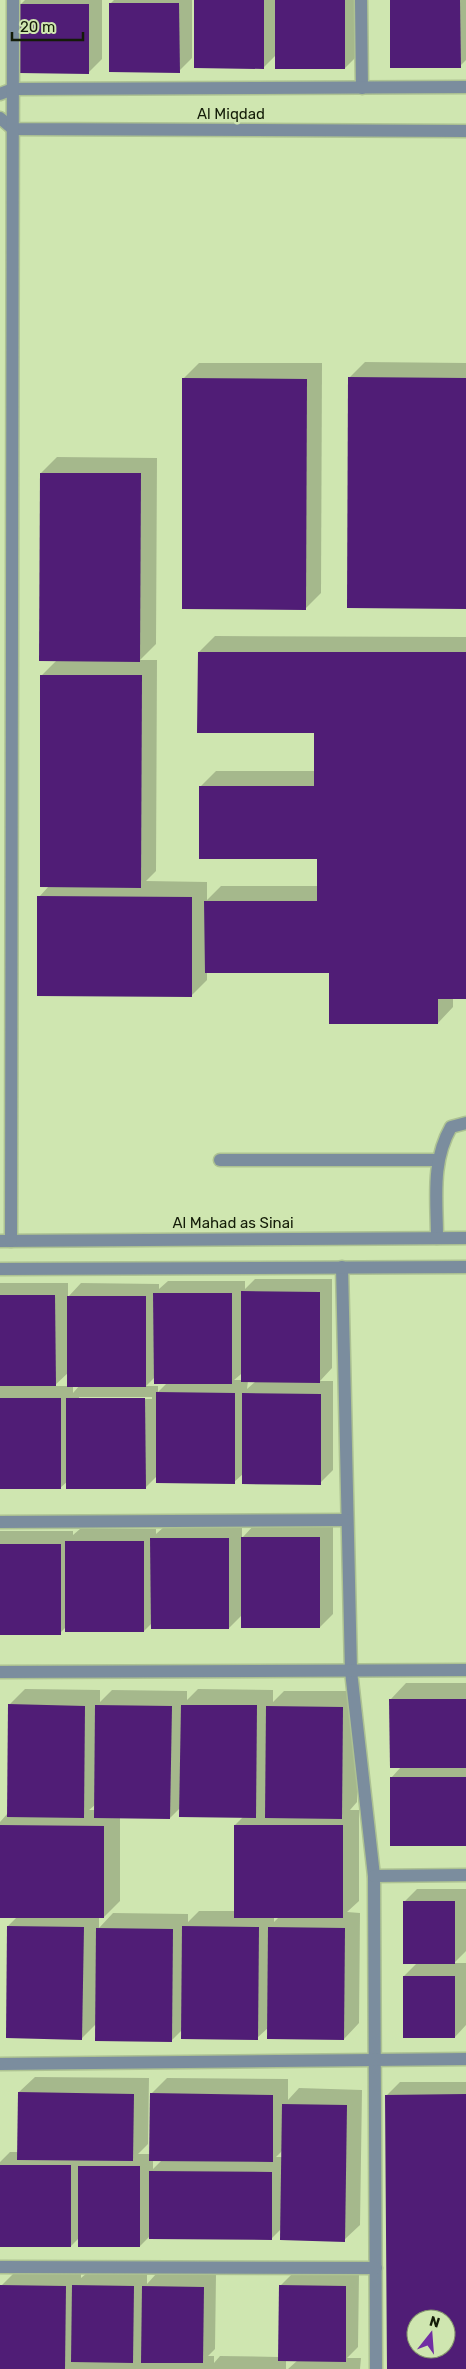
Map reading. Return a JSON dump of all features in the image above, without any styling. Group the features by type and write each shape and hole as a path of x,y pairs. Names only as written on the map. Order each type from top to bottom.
{"street":[{"path":"5,1241 14,0"},
{"path":"361,0 362,88"},
{"name":"Al Miqdad","path":"0,94 13,89 466,87"},
{"path":"0,118 13,129"},
{"name":"Al Miqdad","path":"13,129 466,131"},
{"path":"437,1238 438,1160 443,1141 451,1127 466,1123"},
{"path":"220,1160 438,1160"},
{"name":"Al Mahad as Sinai","path":"5,1241 466,1238"},
{"path":"342,1267 351,1671 374,1876 376,2369"},
{"path":"0,1269 466,1267"},
{"path":"0,1522 347,1520"},
{"path":"0,1672 466,1670"},
{"path":"374,1876 466,1875"},
{"path":"0,2064 466,2059"},
{"path":"0,2267 376,2268"}],"building":[{"path":"194,0 264,0 264,69 194,68"},
{"path":"275,0 345,0 345,69 275,69"},
{"path":"390,0 460,0 461,68 390,68"},
{"path":"109,3 179,3 180,73 109,72"},
{"path":"19,4 89,4 89,74 19,73"},
{"path":"348,377 466,378 466,609 347,608"},
{"path":"182,378 307,379 306,610 182,609"},
{"path":"40,473 141,473 140,662 39,661"},
{"path":"198,652 466,652 466,999 438,999 438,1024 329,1024 329,973 205,973 204,901 317,901 317,859 199,859 199,786 314,786 314,733 197,733"},
{"path":"40,675 142,675 141,888 40,887"},
{"path":"37,896 192,897 192,997 37,996"},
{"path":"241,1291 320,1292 320,1383 241,1382"},
{"path":"153,1293 232,1293 232,1384 154,1384"},
{"path":"0,1295 55,1295 56,1386 0,1386"},
{"path":"67,1296 146,1296 146,1387 67,1387"},
{"path":"156,1392 235,1393 235,1484 156,1483"},
{"path":"242,1393 321,1394 321,1485 242,1484"},
{"path":"0,1398 61,1398 61,1489 0,1489"},
{"path":"66,1398 145,1398 146,1489 66,1489"},
{"path":"241,1537 320,1537 320,1628 241,1628"},
{"path":"150,1538 229,1538 229,1629 151,1629"},
{"path":"65,1541 144,1541 144,1632 65,1632"},
{"path":"0,1544 61,1544 61,1635 0,1635"},
{"path":"389,1699 466,1699 466,1768 390,1768"},
{"path":"8,1704 85,1706 84,1818 7,1817"},
{"path":"95,1705 172,1706 170,1819 94,1818"},
{"path":"181,1705 257,1705 256,1818 179,1817"},
{"path":"266,1706 343,1707 342,1819 265,1818"},
{"path":"390,1777 466,1777 466,1846 390,1846"},
{"path":"0,1825 104,1826 104,1918 0,1918"},
{"path":"234,1825 343,1825 343,1918 234,1918"},
{"path":"403,1901 455,1901 455,1964 403,1964"},
{"path":"7,1926 84,1927 82,2040 6,2038"},
{"path":"182,1926 259,1927 258,2040 181,2039"},
{"path":"268,1927 345,1928 344,2040 267,2039"},
{"path":"96,1928 173,1929 172,2042 95,2041"},
{"path":"403,1976 455,1976 455,2038 403,2038"},
{"path":"18,2092 134,2094 133,2161 17,2160"},
{"path":"150,2093 273,2095 273,2162 149,2161"},
{"path":"466,2094 466,2369 387,2369 385,2095"},
{"path":"282,2104 347,2105 345,2242 280,2240"},
{"path":"0,2165 71,2165 71,2247 0,2247"},
{"path":"78,2166 140,2166 140,2247 78,2247"},
{"path":"149,2171 272,2172 272,2240 149,2239"},
{"path":"0,2285 66,2286 65,2369 0,2369"},
{"path":"72,2285 134,2286 133,2363 71,2362"},
{"path":"279,2285 346,2286 346,2362 278,2361"},
{"path":"142,2286 204,2287 203,2363 141,2363"}]}
